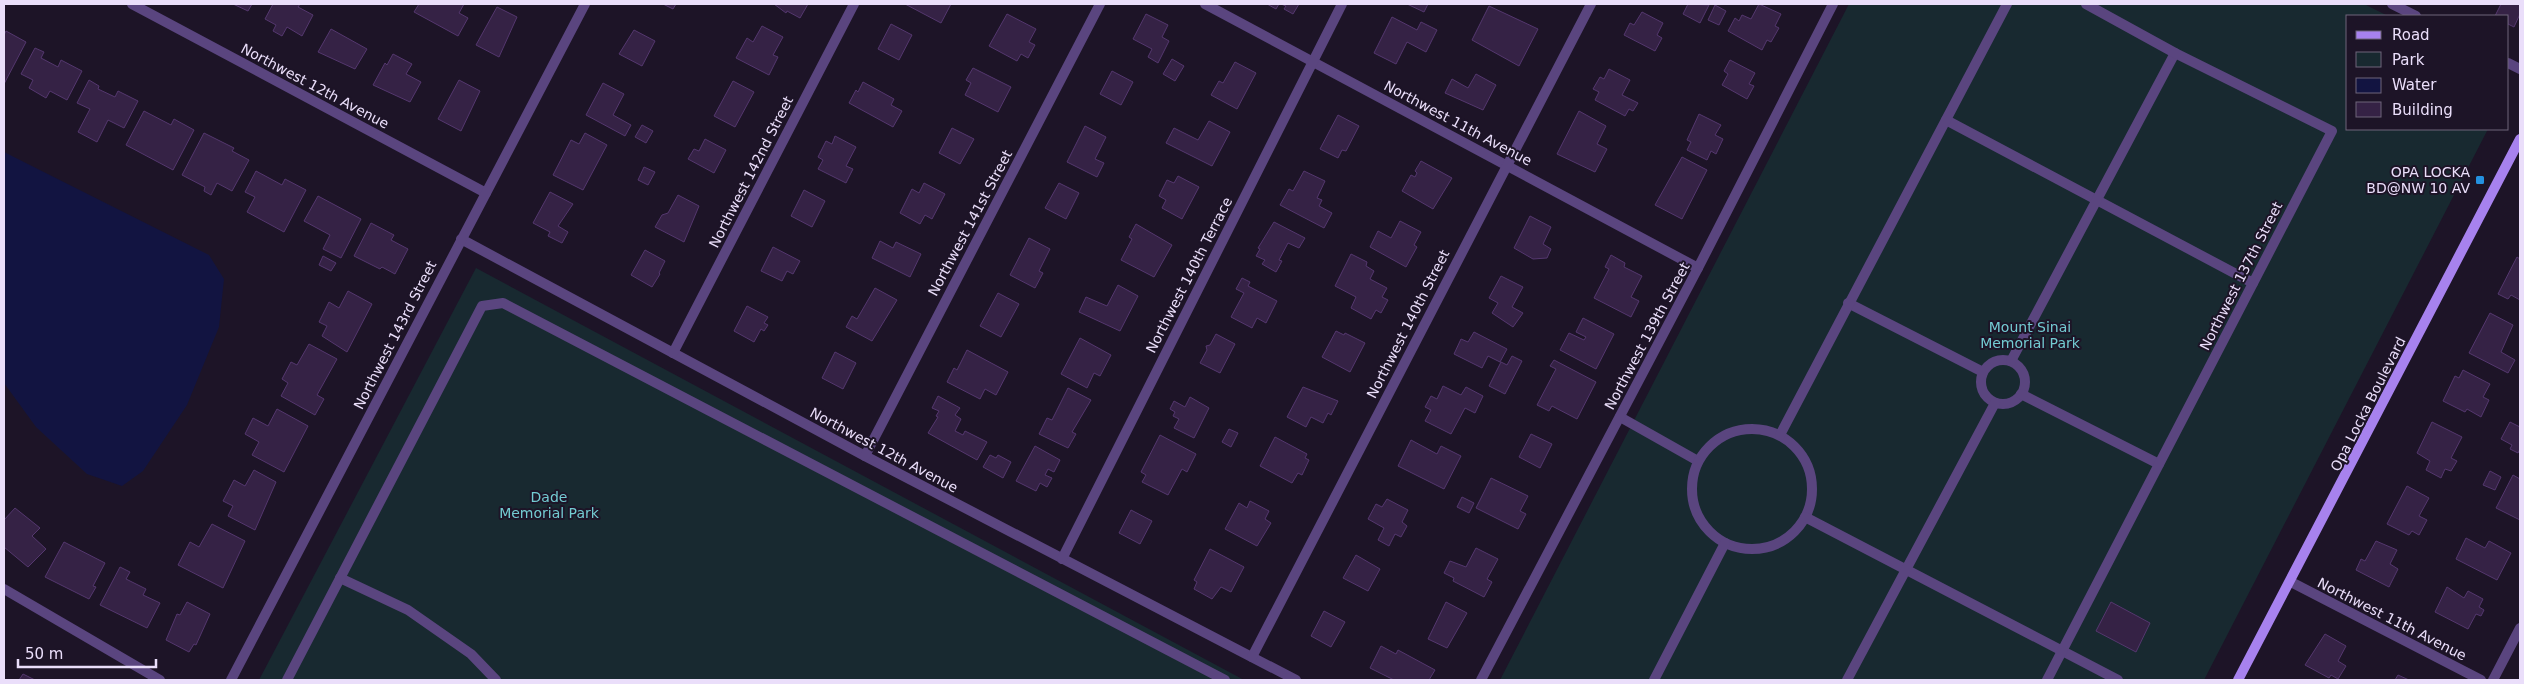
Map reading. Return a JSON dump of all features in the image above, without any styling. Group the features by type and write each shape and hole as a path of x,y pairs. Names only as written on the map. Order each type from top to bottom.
{"main road":[{"name":"Opa Locka Boulevard","path":"2238,680 2291,582 2520,139"}],"street":[{"name":"Northwest 12th Avenue","path":"132,4 486,193"},
{"name":"Northwest 143rd Street","path":"231,680 460,239 585,4"},
{"name":"Northwest 142nd Street","path":"673,353 854,4"},
{"name":"Northwest 141st Street","path":"865,456 1100,4"},
{"name":"Northwest 11th Avenue","path":"1205,4 1698,268"},
{"name":"Northwest 140th Terrace","path":"1062,559 1312,60 1342,4"},
{"name":"Northwest 140th Street","path":"1252,657 1506,164 1591,4"},
{"name":"Northwest 139th Street","path":"1481,680 1698,268 1833,4"},
{"path":"1780,435 2007,4"},
{"name":"Northwest 137th Street","path":"2047,680 2332,131 2175,53 2086,4"},
{"path":"2392,4 2414,15"},
{"path":"2011,361 2175,53"},
{"path":"2509,64 2520,70"},
{"path":"1946,120 2254,282"},
{"name":"Northwest 12th Avenue","path":"460,239 865,456 1296,680"},
{"path":"287,680 482,306 503,303 1225,680"},
{"path":"1848,303 1983,372"},
{"path":"1995,361 2011,361 2023,372 2024,387 2021,394 2010,403 1995,403 1988,399 1981,387 1983,372 1995,361"},
{"path":"2021,394 2160,464"},
{"path":"1847,680 1995,403"},
{"path":"1620,417 1698,461"},
{"path":"1758,428 1780,435 1798,450 1809,471 1812,495 1805,517 1790,535 1770,546 1747,549 1724,543 1706,528 1694,508 1692,484 1698,461 1713,442 1734,431 1758,428"},
{"path":"1805,517 2118,680"},
{"path":"1656,680 1724,543"},
{"path":"340,578 408,610 471,654 496,680"},
{"name":"Northwest 11th Avenue","path":"2291,582 2481,680"},
{"path":"4,589 160,680"},
{"path":"2493,680 2520,628"}],"green space":[{"name":"Mount Sinai Memorial Park","path":"1849,4 2364,4 2386,15 2346,15 2346,130 2487,130 2204,680 1500,680"},
{"name":"Dade Memorial Park","path":"476,268 1244,680 259,680"}],"water":[{"path":"4,152 209,255 224,279 219,327 187,405 143,471 122,486 87,474 36,427 4,383"}],"building":[{"path":"233,4 252,4 248,11"},
{"path":"273,4 300,4 298,7 313,15 302,36 287,27 282,36 273,31 276,25 265,19"},
{"path":"419,4 464,4 459,13 468,18 458,36 414,12"},
{"path":"663,4 676,4 673,9"},
{"path":"774,4 808,4 800,18 787,11 786,13"},
{"path":"905,4 951,4 941,23"},
{"path":"1267,4 1279,4 1276,9"},
{"path":"1281,4 1299,4 1293,14 1284,9 1286,6"},
{"path":"1407,4 1428,4 1424,12"},
{"path":"1688,4 1709,5 1700,23 1683,14"},
{"path":"1759,4 1781,14 1775,26 1779,28 1771,42 1767,40 1762,50 1728,31 1735,18 1739,21 1742,15 1751,19"},
{"path":"2501,4 2520,4 2520,14 2514,27 2509,24 2509,15 2496,15"},
{"path":"1715,5 1726,11 1719,25 1708,20"},
{"path":"1489,6 1538,29 1519,66 1472,40"},
{"path":"497,7 517,17 499,57 476,45"},
{"path":"1642,12 1663,23 1657,35 1662,38 1655,51 1624,35 1630,23 1634,25"},
{"path":"1007,14 1036,29 1029,42 1035,45 1028,58 1021,54 1017,61 989,46"},
{"path":"1146,14 1168,25 1162,37 1169,41 1158,63 1148,57 1152,49 1133,39"},
{"path":"1392,17 1417,30 1421,22 1437,30 1426,52 1407,42 1396,64 1374,53"},
{"path":"891,24 912,35 899,60 878,49"},
{"path":"762,26 783,37 773,55 778,57 769,75 736,58 747,38 753,42"},
{"path":"331,29 367,49 355,69 318,52"},
{"path":"634,30 655,41 642,66 619,54"},
{"path":"6,31 26,42 4,84 4,35"},
{"path":"35,48 44,52 41,58 58,67 61,60 82,71 67,100 50,91 46,98 29,88 33,80 21,74"},
{"path":"393,54 412,64 406,74 421,82 410,102 373,85 385,63 387,65"},
{"path":"1172,59 1184,66 1175,81 1163,74"},
{"path":"1730,60 1755,73 1749,84 1754,86 1747,99 1722,85 1728,74 1724,71"},
{"path":"1235,62 1256,73 1237,109 1211,95 1219,81 1223,83"},
{"path":"973,68 1011,87 998,112 965,95 971,83 966,80"},
{"path":"1609,69 1630,80 1622,95 1638,103 1633,111 1629,109 1625,116 1595,100 1599,92 1593,89 1600,77 1604,79"},
{"path":"1112,71 1133,82 1121,105 1100,94"},
{"path":"1476,74 1496,85 1483,110 1445,93 1452,79 1468,88"},
{"path":"89,80 99,86 98,89 115,97 118,91 138,101 124,128 108,120 97,142 78,132 90,109 77,103"},
{"path":"459,80 480,91 461,131 438,119"},
{"path":"733,81 754,92 735,127 714,116"},
{"path":"863,82 894,99 891,105 902,111 893,127 849,103"},
{"path":"603,83 624,94 613,115 631,125 625,136 586,115"},
{"path":"144,111 171,125 174,119 194,130 173,170 126,145"},
{"path":"1579,111 1606,126 1597,144 1607,149 1595,172 1557,154"},
{"path":"1699,114 1721,125 1715,135 1723,139 1716,154 1711,151 1707,160 1687,150 1691,142 1687,140"},
{"path":"1338,115 1359,126 1346,151 1342,150 1338,158 1320,149"},
{"path":"1209,121 1230,132 1212,166 1166,143 1174,128 1198,140"},
{"path":"642,125 653,131 646,143 635,137"},
{"path":"1085,126 1106,137 1095,159 1104,163 1097,177 1067,162"},
{"path":"952,128 974,139 960,164 939,153"},
{"path":"204,133 234,148 232,151 249,160 232,191 217,183 211,195 204,191 205,187 182,175"},
{"path":"585,133 607,145 583,190 553,175 571,140 579,144"},
{"path":"835,136 856,147 846,166 853,169 846,183 818,169 823,160 818,157 826,141 832,144"},
{"path":"705,139 726,150 714,173 688,159 694,149 699,151"},
{"path":"1682,157 1707,170 1682,219 1655,205"},
{"path":"1421,161 1452,178 1433,209 1402,191 1411,175 1415,177 1417,173 1415,171"},
{"path":"644,167 655,172 648,185 638,180"},
{"path":"256,171 282,185 285,179 306,190 284,232 247,212 255,197 245,192"},
{"path":"1304,171 1325,181 1317,198 1322,200 1319,206 1332,213 1324,228 1280,205 1289,189 1293,191"},
{"path":"1178,176 1199,187 1182,219 1162,208 1166,200 1159,196 1167,180 1174,183"},
{"path":"924,183 945,194 932,219 925,215 920,224 900,213 912,189 919,193"},
{"path":"1059,183 1079,193 1066,219 1045,208"},
{"path":"804,190 825,201 812,227 791,216"},
{"path":"550,192 573,204 558,226 568,232 562,243 548,236 550,232 533,223"},
{"path":"678,195 699,206 684,242 655,227 662,215 668,213"},
{"path":"318,196 361,219 341,258 323,249 330,235 304,221"},
{"path":"1530,216 1551,227 1543,244 1551,249 1547,258 1533,259 1514,248"},
{"path":"1400,221 1421,232 1414,245 1417,247 1406,267 1370,247 1378,231 1391,238"},
{"path":"1274,222 1305,238 1299,248 1288,243 1279,260 1282,261 1276,272 1262,264 1265,260 1256,256 1260,249 1258,248"},
{"path":"371,223 394,235 391,240 408,249 395,274 354,256"},
{"path":"1136,224 1172,245 1154,277 1121,260 1132,239 1129,237"},
{"path":"1029,238 1050,249 1039,271 1043,273 1035,288 1010,275"},
{"path":"880,241 893,248 896,242 921,254 910,277 872,258"},
{"path":"773,247 800,261 793,274 787,271 782,281 761,271"},
{"path":"645,250 665,261 652,287 631,275"},
{"path":"1351,254 1367,262 1366,266 1374,271 1370,279 1387,288 1382,297 1388,300 1381,313 1376,310 1371,319 1351,308 1356,297 1335,286"},
{"path":"1611,255 1625,263 1624,267 1642,276 1631,297 1639,301 1631,317 1594,298 1609,269 1605,267"},
{"path":"323,256 336,263 331,271 319,265"},
{"path":"2517,257 2520,259 2520,300 2511,295 2508,299 2498,294"},
{"path":"1501,276 1523,287 1512,307 1523,313 1513,327 1492,313 1498,303 1489,298"},
{"path":"1242,278 1250,282 1248,286 1277,301 1266,323 1257,318 1252,328 1231,317 1244,293 1236,289"},
{"path":"1118,285 1138,296 1120,331 1079,312 1086,297 1107,306"},
{"path":"875,288 897,300 872,341 846,327 852,316 857,319"},
{"path":"348,291 372,304 347,352 322,336 327,326 319,322 329,302 339,308"},
{"path":"998,293 1019,304 1001,337 980,326"},
{"path":"747,306 768,317 764,323 768,325 764,331 761,329 754,342 734,331"},
{"path":"2490,313 2513,325 2501,352 2515,360 2508,373 2469,353"},
{"path":"1583,318 1614,334 1596,369 1560,350 1569,333 1584,340 1586,337 1576,332"},
{"path":"1336,331 1344,335 1345,333 1365,343 1350,372 1322,357"},
{"path":"1474,332 1507,349 1500,362 1488,356 1482,368 1454,354 1461,339 1468,342"},
{"path":"1216,334 1235,344 1220,373 1200,363 1207,350 1206,346 1210,345"},
{"path":"1080,338 1111,355 1100,376 1094,373 1087,388 1061,374"},
{"path":"309,344 337,359 317,395 324,399 315,415 281,396 288,383 282,379 291,362 297,365"},
{"path":"967,350 1008,372 996,395 985,389 980,399 947,382 954,368 957,370"},
{"path":"835,352 856,363 843,389 822,378"},
{"path":"1512,356 1522,361 1505,394 1489,386 1501,362 1507,365"},
{"path":"1554,360 1596,382 1577,419 1552,406 1549,411 1537,405 1556,369 1550,366"},
{"path":"2463,370 2490,384 2483,397 2489,400 2481,417 2467,409 2465,412 2443,401 2455,376 2459,378"},
{"path":"1443,386 1461,395 1466,387 1483,396 1475,413 1465,408 1451,434 1425,421 1431,410 1425,407 1431,396 1437,399"},
{"path":"1303,387 1338,401 1331,415 1328,413 1323,423 1311,417 1306,427 1287,417"},
{"path":"1068,388 1091,400 1072,432 1076,434 1068,448 1039,434 1047,418 1052,420"},
{"path":"938,396 960,408 955,415 961,419 955,431 963,435 965,431 987,442 977,460 928,433 938,417 936,416 939,411 932,408"},
{"path":"1190,397 1209,408 1194,438 1174,428 1179,419 1173,416 1175,412 1170,409 1174,401 1185,407"},
{"path":"277,409 308,426 284,472 252,455 259,442 245,434 253,418 268,426"},
{"path":"2432,422 2462,437 2451,458 2457,461 2451,471 2445,469 2441,478 2426,470 2430,461 2417,453"},
{"path":"2510,422 2520,427 2520,449 2518,453 2510,449 2512,445 2501,439"},
{"path":"1229,429 1238,433 1231,447 1222,442"},
{"path":"1531,434 1552,444 1540,468 1519,457"},
{"path":"1160,435 1196,454 1187,472 1182,469 1168,495 1142,482 1146,475 1141,472"},
{"path":"1275,437 1307,454 1305,458 1309,460 1302,475 1298,473 1292,483 1260,466"},
{"path":"1411,440 1437,454 1441,446 1461,456 1444,489 1398,466"},
{"path":"1035,446 1060,460 1054,472 1048,469 1045,475 1052,478 1047,487 1040,483 1036,491 1016,481"},
{"path":"990,455 996,458 998,455 1011,462 1003,478 983,467"},
{"path":"254,470 276,482 255,530 228,516 233,506 223,501 234,480 245,486"},
{"path":"2490,471 2501,477 2495,490 2483,485"},
{"path":"2513,475 2520,479 2520,520 2496,508"},
{"path":"1491,478 1528,496 1520,511 1526,514 1518,529 1476,508"},
{"path":"2407,486 2429,498 2419,516 2427,520 2419,535 2412,531 2409,535 2387,524"},
{"path":"1462,497 1474,503 1469,513 1457,507"},
{"path":"1387,499 1408,510 1402,522 1407,526 1401,537 1395,534 1389,546 1378,540 1384,528 1368,519 1376,504 1382,507"},
{"path":"1250,501 1269,511 1265,519 1271,523 1257,546 1225,529 1239,503 1247,508"},
{"path":"15,508 40,528 32,536 46,549 28,567 4,547 4,520"},
{"path":"1131,510 1152,521 1140,544 1119,533"},
{"path":"212,524 245,541 223,588 178,565 190,542 199,547"},
{"path":"2466,538 2485,548 2489,541 2511,553 2497,580 2456,559"},
{"path":"2376,541 2397,550 2390,564 2398,569 2389,587 2356,570 2361,559 2365,561"},
{"path":"64,542 105,563 93,586 96,587 89,599 45,577"},
{"path":"1476,548 1498,559 1487,579 1492,582 1484,597 1453,581 1454,578 1444,573 1450,561 1466,567"},
{"path":"1210,549 1244,567 1231,592 1221,587 1212,599 1194,589 1197,582 1194,580"},
{"path":"1356,555 1380,569 1368,591 1343,578"},
{"path":"120,567 130,572 126,579 146,589 143,595 160,603 147,628 100,605"},
{"path":"2447,587 2464,598 2468,591 2483,599 2479,607 2484,610 2481,616 2476,614 2468,629 2435,612"},
{"path":"187,602 210,614 196,645 194,644 189,652 166,640 177,614 180,615"},
{"path":"1446,602 1467,613 1447,648 1428,639"},
{"path":"2111,602 2150,623 2136,652 2096,631"},
{"path":"1324,611 1345,622 1331,647 1311,636"},
{"path":"2325,634 2346,646 2338,661 2346,666 2338,679 2331,675 2329,678 2305,665"},
{"path":"1381,646 1396,654 1398,650 1435,670 1429,680 1394,680 1370,668"},
{"path":"23,674 35,680 19,680"},
{"path":"2398,675 2409,680 2395,680"}],"place":[{"name":"OPA LOCKA BD@NW 10 AV","path":"2480,180"}]}
